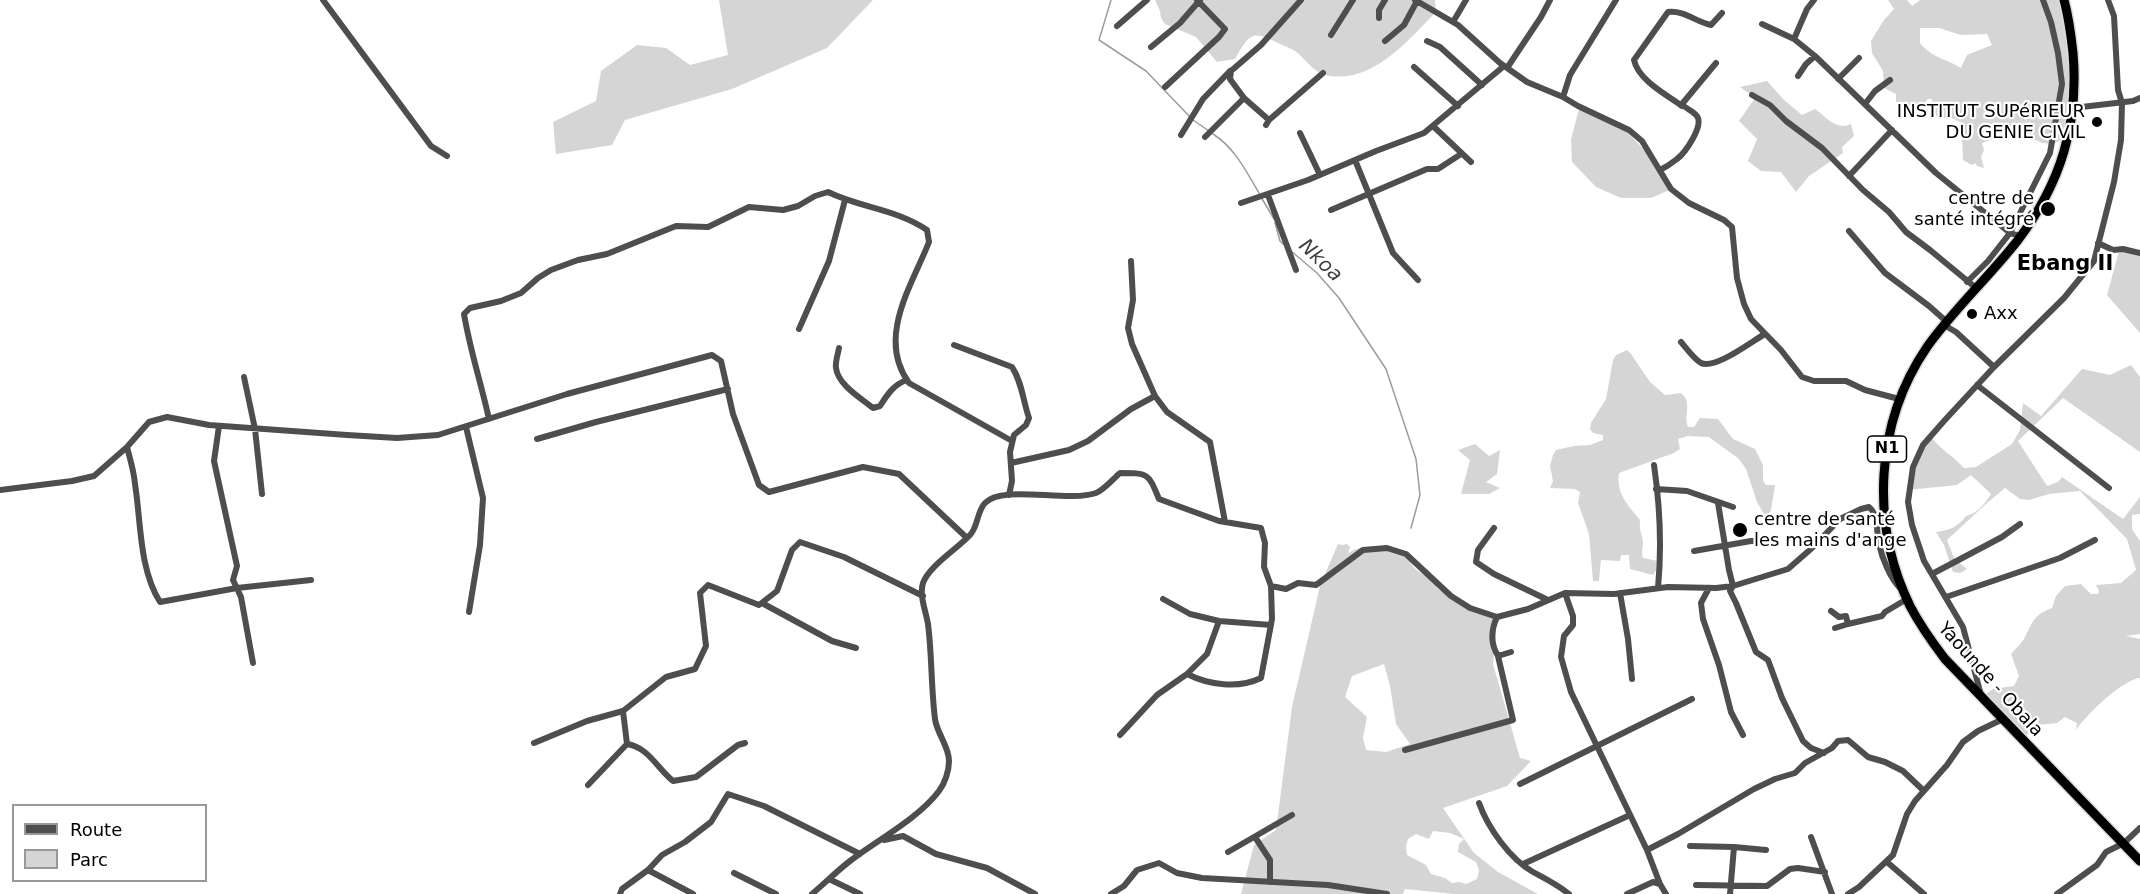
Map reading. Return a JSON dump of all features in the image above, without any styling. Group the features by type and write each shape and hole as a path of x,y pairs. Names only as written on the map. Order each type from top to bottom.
{"highway":[{"name":"Yaounde - Obala","path":"2064,0 2071,31 2075,73 2073,108 2065,152 2050,189 1976,288 1926,349 1899,399 1887,445 1883,498 1885,524 1893,561 1906,596 1926,634 1944,659 2140,861"}],"street":[{"path":"323,0 431,147 447,156"},
{"path":"1118,26 1147,0"},
{"path":"1181,135 1203,99 1261,45 1301,0"},
{"path":"1331,35 1353,0"},
{"path":"1379,18 1385,0"},
{"path":"1453,22 1466,0"},
{"path":"1241,203 1268,195 1424,133 1505,67 1541,17 1550,0"},
{"path":"1563,97 1570,75 1616,0"},
{"path":"1794,39 1807,9 1814,0"},
{"path":"1967,282 2015,235 2050,153 2062,84 2051,22 2043,0"},
{"path":"1981,696 1963,627 1924,561 1918,543 1908,502 1913,467 1923,445 1994,367 2064,298 2094,261 2114,182 2121,140 2122,103 2118,90 2114,16 2108,0"},
{"path":"1151,47 1180,23 1199,1 1225,29 1220,37 1165,87"},
{"path":"1385,41 1404,25 1420,1 1453,22 1505,67 1527,82 1629,130 1642,141 1671,189 1689,203 1724,220 1732,227 1737,278 1751,319 1803,378 1814,381 1846,381 1865,390 1899,399"},
{"path":"1660,170 1683,154 1698,128 1697,116 1646,78 1636,68 1634,60 1668,12 1683,14 1711,25 1722,13"},
{"path":"1762,24 1794,39 1815,56 1936,173 2015,235"},
{"path":"1427,41 1440,47 1482,85"},
{"path":"1798,76 1815,56"},
{"path":"1838,79 1859,58"},
{"path":"1682,106 1716,63"},
{"path":"1414,67 1458,106"},
{"path":"1231,71 1230,79 1267,123 1323,73"},
{"path":"1865,104 1875,91 1890,80"},
{"path":"1752,95 1770,105 1786,122 1822,148 1889,212 1906,232 1976,288"},
{"path":"1205,137 1244,98"},
{"path":"2073,108 2122,103 2140,98"},
{"path":"1433,126 1470,162"},
{"path":"1849,176 1892,130"},
{"path":"1300,133 1320,175"},
{"path":"1331,210 1427,170 1438,169 1461,154"},
{"path":"1355,159 1393,253 1418,280"},
{"path":"489,419 469,346 464,314 470,308 501,302 521,293 551,270 578,260 607,254 676,226 708,227 749,207 783,210 798,206 815,196 828,192 845,200 883,209 915,222 927,230 929,242 899,311 896,347 907,380 909,384 1012,441"},
{"path":"1268,195 1296,270"},
{"path":"799,329 829,261 845,200"},
{"path":"1849,231 1885,273 1929,306 1994,367"},
{"path":"2098,243 2113,250 2123,249 2140,253"},
{"path":"1131,261 1133,300 1128,327 1132,344 1155,396 1167,412 1210,442 1225,522"},
{"path":"1682,342 1700,363 1709,365 1765,334"},
{"path":"954,345 1012,367 1018,375 1023,402 1029,418 1026,425 1014,435 1012,441 1010,452 1012,481 1009,495"},
{"path":"839,348 836,368 841,378 852,391 873,408 880,406 899,383 907,380"},
{"path":"0,490 94,476 127,447 149,422 167,417 219,426 255,429 397,438 438,435 567,394 712,355 722,361 733,414 759,485 769,492 863,467 899,474 967,538"},
{"path":"244,377 255,429 262,494"},
{"path":"1977,385 2109,488"},
{"path":"537,439 728,389"},
{"path":"1011,463 1069,450 1088,441 1131,409 1155,396"},
{"path":"219,426 214,461 237,566 233,580 242,597 253,663"},
{"path":"466,427 483,498 480,545 469,612"},
{"path":"127,447 135,481 146,558 153,590 160,602 237,588 311,579"},
{"path":"1654,465 1661,543 1658,588"},
{"path":"812,894 916,812 939,791 947,775 949,762 946,747 936,722 923,583 932,570 972,533 984,504 993,496 1067,498 1084,496 1098,492 1120,473 1142,473 1151,479 1159,499 1225,522 1261,528 1265,543 1264,567 1271,586 1271,625 1261,678 1255,682 1214,684 1198,680 1187,674"},
{"path":"1656,489 1687,491 1734,507"},
{"path":"1718,503 1733,586 1730,591 1732,598 1756,652 1768,660 1782,698 1803,741 1811,748 1824,753"},
{"path":"1271,586 1286,589 1298,583 1316,585 1363,550 1387,548 1406,554 1451,597 1470,608 1497,617 1528,609 1566,593 1620,593 1658,588 1733,586 1788,569 1840,519 1861,508 1869,507 1875,514 1881,552 1895,583 1906,596 1882,616 1835,628"},
{"path":"1932,574 2002,537 2020,524"},
{"path":"1494,528 1478,550 1476,562 1494,574 1548,600"},
{"path":"1694,551 1765,540"},
{"path":"1946,597 2060,558 2095,540"},
{"path":"534,743 587,721 623,711 666,677 695,669 706,646 700,593 708,585 759,605 777,591 792,550 800,542 844,557 923,596"},
{"path":"1709,588 1701,603 1703,619 1719,665 1731,712 1743,735"},
{"path":"1566,593 1573,616 1573,625 1564,636 1561,657 1571,692 1666,894"},
{"path":"1620,593 1632,679"},
{"path":"1163,598 1190,614 1219,621 1271,625"},
{"path":"762,603 832,640 856,648"},
{"path":"1832,611 1839,616 1846,616 1848,624"},
{"path":"1405,750 1513,720 1492,639 1497,617"},
{"path":"1119,735 1157,695 1187,674 1207,654 1219,621"},
{"path":"1498,656 1512,652"},
{"path":"1520,784 1692,699"},
{"path":"623,711 627,744"},
{"path":"1848,894 1859,887 1893,855 1907,814 1963,742 1978,731 2001,720"},
{"path":"1647,850 1754,789 1795,773 1805,763 1832,748 1838,741 1848,740 1868,757 1903,771 1924,791"},
{"path":"627,744 636,745 673,781 696,777 738,745 745,743"},
{"path":"588,785 627,744"},
{"path":"620,894 622,889 648,870 662,855 685,842 711,822 729,794 764,806 860,854"},
{"path":"1479,803 1509,853 1569,894"},
{"path":"1523,864 1630,814"},
{"path":"1228,852 1292,815"},
{"path":"2057,894 2097,865 2106,852 2124,843 2140,828"},
{"path":"880,841 903,836 936,854 987,868 1035,894"},
{"path":"1256,837 1270,860 1270,882"},
{"path":"1811,837 1832,894"},
{"path":"1690,846 1766,850"},
{"path":"1730,894 1734,847"},
{"path":"1887,862 1924,894"},
{"path":"1111,894 1124,886 1137,870 1160,863 1177,873 1194,876 1328,885 1387,894"},
{"path":"1696,885 1767,886 1790,868 1825,872"},
{"path":"648,870 693,894"},
{"path":"734,873 776,894"},
{"path":"829,879 860,894"},
{"path":"1627,894 1653,882 1660,884"}],"green space":[{"path":"719,0 873,0 827,48 732,89 625,120 612,145 556,154 553,122 596,101 601,71 637,45 666,48 690,65 728,55"},
{"path":"1155,0 1435,0 1436,12 1402,46 1376,66 1346,76 1330,76 1317,71 1293,50 1258,35 1245,43 1235,59 1217,62 1196,37 1165,24"},
{"path":"1888,0 1907,0 1912,6 1920,0 2065,0 2074,61 2068,135 2054,144 2042,143 2027,136 2013,135 2002,124 1992,125 1993,139 1982,143 1984,150 1981,157 1984,168 1963,160 1964,124 1954,119 1937,117 1932,107 1932,99 1913,106 1904,105 1896,102 1896,94 1884,88 1883,71 1872,53 1871,41 1894,9","holes":["1920,28 1939,28 1961,35 1987,34 1992,45 1967,55 1961,68 1934,55 1920,43"]},
{"path":"1767,81 1802,115 1815,109 1836,124 1846,126 1851,124 1854,136 1842,147 1843,153 1809,176 1796,192 1781,172 1761,171 1748,161 1757,139 1739,121 1755,98 1740,87"},
{"path":"1579,109 1627,132 1653,159 1672,189 1651,198 1621,198 1596,187 1572,162 1571,139"},
{"path":"2119,251 2140,256 2140,333 2107,295"},
{"path":"1627,350 1650,382 1665,395 1681,393 1685,397 1688,427 1694,427 1700,418 1718,419 1733,439 1755,449 1763,465 1763,481 1766,485 1775,485 1771,510 1766,518 1757,502 1746,469 1739,459 1709,437 1688,436 1678,439 1680,449 1674,453 1619,473 1621,493 1640,520 1643,558 1658,561 1659,566 1653,575 1630,569 1629,555 1621,555 1620,561 1601,560 1599,581 1593,581 1589,534 1578,503 1580,492 1575,489 1550,488 1553,481 1550,466 1556,450 1590,445 1603,440 1603,435 1593,433 1590,429 1591,423 1606,399 1613,360 1616,355"},
{"path":"2131,365 2140,377 2140,452 2063,398 2018,441 2047,486 2058,482 2062,477 2123,519 2140,497 2140,514 2132,515 2132,529 2140,541 2140,634 2126,636 2140,639 2140,678 2124,684 2115,691 2096,707 2076,730 2077,723 2065,717 2057,723 2038,725 2021,740 1981,698 1993,689 2014,686 2019,676 2011,654 2023,641 2037,617 2052,608 2056,596 2065,586 2081,584 2091,594 2098,594 2096,585 2121,583 2136,570 2127,539 2080,491 2049,494 2029,500 2020,499 2005,488 1947,540 1954,558 1967,569 1960,573 1953,572 1944,545 1936,532 1957,525 1966,516 1980,508 1991,494 1971,475 1957,485 1908,490 1921,449 1930,436 1964,468 1976,467 2012,444 2020,430 2023,403 2041,416 2082,369 2110,375"},
{"path":"1475,444 1489,456 1500,450 1497,474 1486,482 1500,488 1489,494 1461,494 1470,460 1458,450"},
{"path":"1338,544 1347,544 1350,547 1348,554 1361,548 1387,549 1409,560 1416,570 1435,580 1437,588 1469,609 1497,616 1493,664 1520,758 1531,761 1507,786 1443,808 1474,853 1498,872 1538,894 1454,894 1405,889 1403,894 1241,894 1254,845 1276,830 1292,707 1320,586","holes":["1384,664 1396,724 1410,744 1386,752 1366,750 1363,738 1367,717 1345,697 1352,676","1433,831 1450,833 1464,839 1459,844 1458,852 1476,862 1479,870 1477,879 1466,884 1452,883 1445,878 1431,874 1426,865 1407,855 1408,839 1416,834 1429,839"]}],"waterway":[{"name":"Nkoa","path":"1111,0 1099,40 1146,71 1190,117"},
{"name":"Nkoa","path":"1193,120 1209,131"},
{"name":"Nkoa","path":"1213,134 1234,153 1259,193"},
{"name":"Nkoa","path":"1261,197 1274,219"},
{"name":"Nkoa","path":"1275,223 1283,244"},
{"name":"Nkoa","path":"1291,251 1317,273 1339,298 1386,369 1416,459 1420,495 1411,528"}],"place":[{"name":"INSTITUT SUPéRIEUR DU GENIE CIVIL","path":"2097,122"},
{"name":"centre de santé intégré","path":"2048,209"},
{"name":"Axx","path":"1972,314"},
{"name":"centre de santé les mains d'ange","path":"1740,530"}],"district":[{"name":"Ebang II","path":"2065,265"}]}
